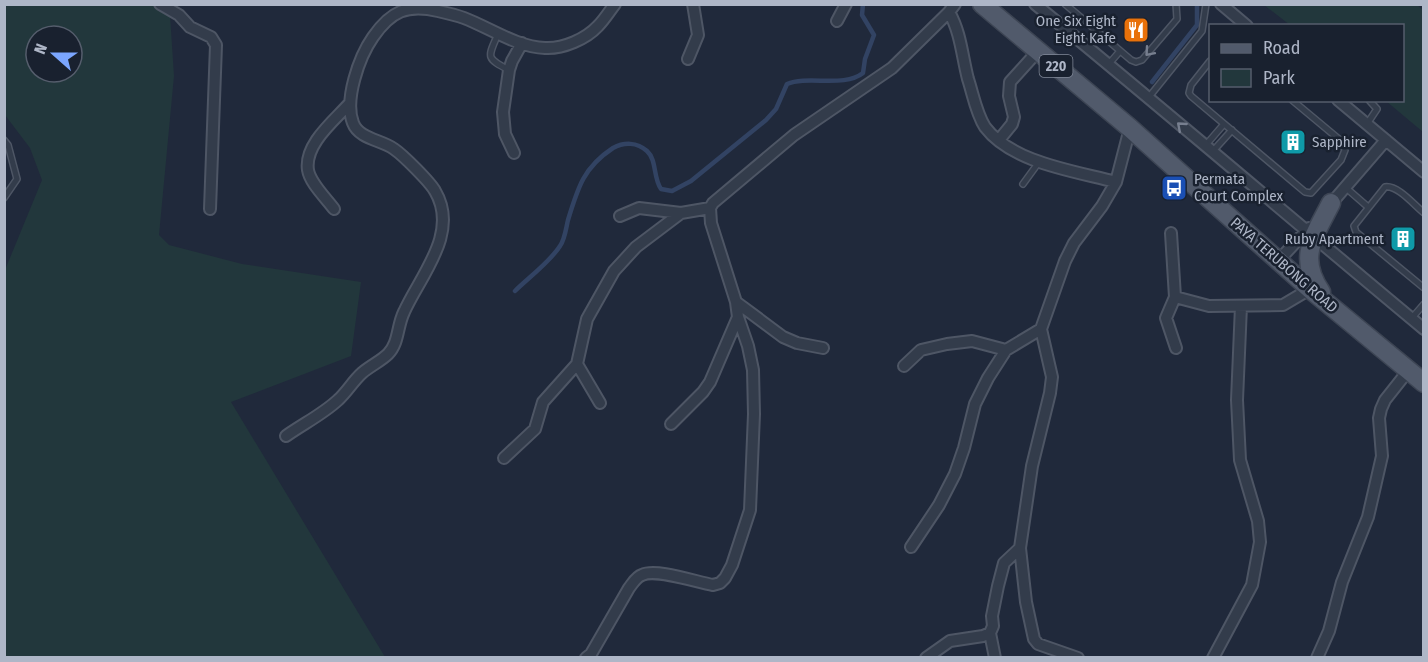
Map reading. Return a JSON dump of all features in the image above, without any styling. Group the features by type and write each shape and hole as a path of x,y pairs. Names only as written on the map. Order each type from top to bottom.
{"main road":[{"name":"PAYA TERUBONG ROAD","path":"982,4 1130,128 1310,289 1424,383"},
{"path":"1331,203 1310,235 1308,258 1310,275 1333,308"}],"street":[{"path":"160,4 179,15 189,27 211,38 216,45 210,209"},
{"path":"286,436 339,399 372,364 388,355 394,345 403,313 431,262 442,228 441,205 435,189 398,151 358,132 353,125 350,104 357,69 364,52 386,21 396,14 414,8 427,9 463,17 522,43 545,48 569,44 587,35 599,26 615,4"},
{"path":"688,59 698,35 693,4"},
{"path":"837,21 846,4"},
{"path":"1035,4 1424,329"},
{"path":"1221,4 1245,24"},
{"path":"621,216 645,208 681,213 710,208 731,186 794,135 892,68 952,8 963,62 978,113 986,127 1013,150 1039,162 1116,182"},
{"path":"514,153 503,124 509,70 522,43"},
{"path":"999,140 1012,124 1014,117 1009,96 1010,82 1038,51"},
{"path":"1340,102 1424,172"},
{"path":"334,209 311,177 308,169 309,159 317,141 350,104"},
{"path":"1078,657 1038,644 1034,639 1026,602 1020,548 1032,466 1052,377 1041,329 1065,261 1074,243 1102,206 1116,182 1130,128"},
{"path":"1331,203 1386,140"},
{"path":"586,657 591,654 628,588 644,574 654,573 713,585 726,578 750,510 754,414 753,370 736,302 711,223 710,208"},
{"path":"504,458 535,429 543,402 577,364 587,319 614,271 636,247 681,213"},
{"path":"1171,233 1175,297 1166,318 1176,348"},
{"path":"1278,261 1310,235"},
{"path":"1175,297 1209,306 1283,306 1310,289"},
{"path":"736,302 783,337 797,343 823,348"},
{"path":"1213,657 1252,585 1260,542 1258,521 1240,460 1237,400 1241,306"},
{"path":"671,424 710,382 738,317"},
{"path":"911,547 939,505 955,474 975,404 988,378 1006,350 1041,329"},
{"path":"904,366 921,351 947,344 972,342 1006,350"},
{"path":"577,364 600,403"},
{"path":"1317,657 1329,631 1342,582 1368,517 1382,456 1379,418 1381,409 1385,400 1408,371"},
{"path":"995,657 990,633 998,586 1004,563 1020,548"},
{"path":"926,657 950,641 990,633"}],"lane":[{"path":"1065,4 1136,62 1142,60 1177,19 1176,4"},
{"path":"1149,98 1202,31 1206,4"},
{"path":"498,33 489,58 509,70"},
{"path":"1108,64 1120,51"},
{"path":"1209,61 1191,85 1189,93 1305,192 1311,193 1341,160 1345,150 1340,140 1294,102"},
{"path":"1367,124 1377,109 1371,102"},
{"path":"1209,149 1224,124"},
{"path":"1209,149 1232,130"},
{"path":"4,140 8,145 17,179 4,198"},
{"path":"1023,184 1039,162"},
{"path":"1424,213 1391,186 1385,187 1355,222 1356,232 1424,288"},
{"path":"1345,187 1368,207"},
{"path":"1412,319 1424,304"}],"green space":[{"path":"5,5 152,5 170,15 174,76 159,235 169,245 242,264 361,282 351,356 231,402 385,657 5,657 5,270 42,180 30,148 5,115"},
{"path":"1264,5 1417,5 1423,10 1423,132 1387,102 1404,102 1404,24 1289,24"}],"waterway":[{"path":"515,291 556,252 564,237 583,179 595,163 613,148 630,144 643,148 652,159 661,189 672,191 691,181 766,120 776,109 787,84 846,80 863,73 865,59 874,35 862,15 863,4"},
{"path":"1152,82 1197,25 1197,4"}],"place":[{"name":"One Six Eight Eight Kafe","path":"1136,30"},
{"name":"Sapphire","path":"1293,142"},
{"name":"Permata Court Complex","path":"1174,188"},
{"name":"Ruby Apartment","path":"1403,239"}]}
